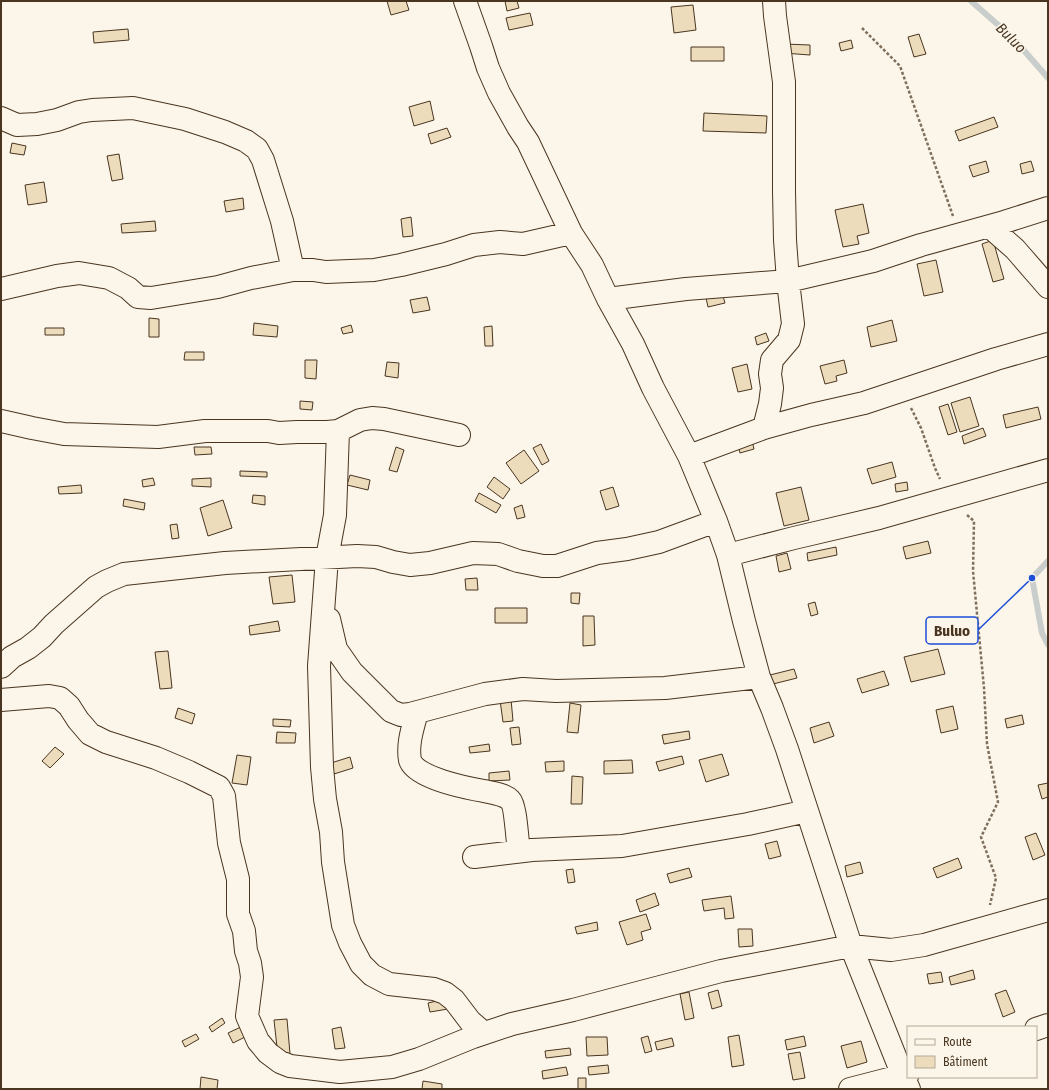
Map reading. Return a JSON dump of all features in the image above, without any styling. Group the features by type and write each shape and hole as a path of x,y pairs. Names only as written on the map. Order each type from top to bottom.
{"street":[{"path":"465,1 482,46 488,68 499,93 528,142 571,233 592,265 608,299 633,344 653,388 689,456 716,521 728,555 759,677 787,749 851,946 907,1080 850,1089"},
{"path":"764,428 772,388 770,374 772,360 789,340 793,324 788,281 784,191 784,82 774,1"},
{"path":"1,118 17,125 36,124 57,120 79,112 133,108 185,119 225,132 246,141 257,149 263,160 282,221 293,270"},
{"path":"608,299 686,289 788,281 873,261 921,245 990,227 1048,208"},
{"path":"990,227 1015,249 1048,287"},
{"path":"1,289 79,273 109,278 128,288 138,297 151,298 218,287 251,278 293,270 313,270 326,272 374,270 446,254 474,245 500,242 523,244 571,233"},
{"path":"689,456 764,428 810,415 864,403 996,359 1048,344"},
{"path":"1,421 64,434 158,437 205,431 268,431 279,433 338,431 360,420 372,418 384,419 459,435"},
{"path":"338,431 335,515 327,558 319,666 322,767 325,799 331,832 332,862 343,925 361,964 372,975 388,984 434,989 445,992 454,1000 470,1021 484,1033"},
{"path":"728,555 879,518 1048,470"},
{"path":"1,668 12,657 28,648 42,637 54,624 96,587 124,574 225,563 357,556 376,557 410,565 430,563 473,553 498,554 518,561 543,566 557,566 597,553 627,549 659,542 716,521"},
{"path":"325,592 328,616 336,649 352,672 391,711 401,715 485,694 523,689 579,690 665,688 759,677"},
{"path":"1,700 49,696 60,698 69,706 90,734 106,742 190,772 218,787 224,796 229,843 238,879 238,914 244,931 246,951 252,977 247,1016 258,1041 280,1062 290,1066 340,1072 385,1068 419,1059 484,1033 512,1024 574,1010 721,971 851,946 891,950 924,945 1048,910"},
{"path":"417,712 409,748 410,761 415,769 430,777 503,796 510,800 513,808 518,851"},
{"path":"474,857 518,851 622,846 748,824 807,811"},
{"path":"1037,1029 1048,1025"}],"path":[{"path":"862,28 900,66 961,235"},
{"path":"902,390 921,428 935,468 950,498 974,521 973,571 984,688 987,744 998,802 981,837 996,878 985,928"}],"building":[{"path":"387,1 406,1 409,10 391,15"},
{"path":"505,1 517,1 519,8 507,11"},
{"path":"693,5 696,30 674,33 671,7"},
{"path":"530,13 533,25 509,30 506,18"},
{"path":"128,29 129,40 94,43 93,32"},
{"path":"919,34 926,54 914,57 908,37"},
{"path":"851,40 853,48 841,51 839,43"},
{"path":"784,44 810,45 810,55 783,53"},
{"path":"691,47 724,47 724,61 691,61"},
{"path":"430,101 434,120 414,126 409,107"},
{"path":"704,113 767,116 766,133 703,131"},
{"path":"994,117 998,127 959,141 955,131"},
{"path":"447,128 451,137 431,144 428,134"},
{"path":"12,143 26,146 24,155 10,153"},
{"path":"119,154 123,179 112,181 107,156"},
{"path":"986,161 989,172 973,177 969,166"},
{"path":"1031,161 1034,171 1022,174 1020,164"},
{"path":"44,182 47,202 28,205 25,185"},
{"path":"243,198 244,209 226,212 224,201"},
{"path":"863,204 869,233 857,236 859,244 843,247 835,210"},
{"path":"411,217 413,236 403,237 401,219"},
{"path":"155,221 156,231 122,233 121,224"},
{"path":"993,240 1004,279 993,282 982,244"},
{"path":"936,260 943,292 924,296 917,264"},
{"path":"721,289 725,303 708,307 705,293"},
{"path":"427,297 430,310 413,313 410,300"},
{"path":"149,318 159,319 159,337 149,337"},
{"path":"892,320 897,341 871,347 867,327"},
{"path":"254,323 278,326 277,337 253,335"},
{"path":"351,325 353,332 343,334 341,328"},
{"path":"492,326 493,346 485,346 484,327"},
{"path":"45,328 64,328 64,335 45,335"},
{"path":"766,333 769,341 757,345 755,337"},
{"path":"185,352 204,352 204,360 184,360"},
{"path":"305,360 317,360 316,379 305,378"},
{"path":"844,360 847,373 836,376 837,381 825,384 820,366"},
{"path":"387,362 399,363 398,378 385,376"},
{"path":"747,364 752,389 738,392 732,368"},
{"path":"970,397 979,426 960,432 951,403"},
{"path":"300,401 313,402 312,410 300,409"},
{"path":"948,404 957,432 948,435 939,407"},
{"path":"1038,407 1041,419 1006,428 1003,415"},
{"path":"983,428 986,436 964,444 962,436"},
{"path":"751,436 754,449 740,453 737,440"},
{"path":"541,444 549,461 542,465 533,448"},
{"path":"194,447 211,447 212,454 195,455"},
{"path":"396,447 404,450 397,472 389,470"},
{"path":"524,450 539,471 521,484 506,463"},
{"path":"892,462 896,477 872,484 867,469"},
{"path":"240,471 267,472 267,477 240,476"},
{"path":"350,475 370,480 368,490 347,485"},
{"path":"494,477 510,489 503,499 487,487"},
{"path":"153,478 155,485 143,487 142,480"},
{"path":"211,478 211,487 192,486 192,479"},
{"path":"907,482 908,490 896,492 895,484"},
{"path":"81,485 82,493 59,494 58,487"},
{"path":"613,487 619,506 606,510 600,491"},
{"path":"801,487 809,520 784,526 776,493"},
{"path":"479,493 501,505 496,513 475,501"},
{"path":"253,495 265,496 265,505 252,503"},
{"path":"124,499 145,503 144,510 123,506"},
{"path":"223,500 232,528 208,536 200,508"},
{"path":"522,505 525,517 517,519 514,508"},
{"path":"177,524 179,538 172,539 170,525"},
{"path":"928,541 931,553 906,559 903,547"},
{"path":"836,547 837,555 808,561 807,553"},
{"path":"787,553 791,569 779,572 776,556"},
{"path":"292,575 295,602 273,604 269,577"},
{"path":"477,578 478,590 466,590 465,579"},
{"path":"571,593 580,593 579,604 571,603"},
{"path":"815,602 818,614 811,616 808,604"},
{"path":"495,608 527,608 527,623 495,623"},
{"path":"583,616 594,616 595,645 583,646"},
{"path":"278,621 280,631 250,635 249,626"},
{"path":"938,649 945,674 911,682 904,657"},
{"path":"168,651 172,688 160,689 155,652"},
{"path":"794,669 797,678 773,684 770,675"},
{"path":"884,671 889,685 862,693 857,679"},
{"path":"511,699 513,721 503,722 500,700"},
{"path":"570,703 581,705 578,733 567,732"},
{"path":"953,706 958,729 941,733 936,710"},
{"path":"178,708 195,714 192,724 175,718"},
{"path":"1022,715 1024,724 1007,728 1005,719"},
{"path":"273,719 291,720 290,727 273,726"},
{"path":"829,722 834,736 814,743 810,728"},
{"path":"519,727 521,744 512,745 510,728"},
{"path":"689,731 690,739 664,744 662,735"},
{"path":"277,732 296,733 295,743 276,743"},
{"path":"489,744 490,751 470,753 469,747"},
{"path":"55,747 64,754 50,768 42,761"},
{"path":"722,754 729,775 706,782 699,760"},
{"path":"237,755 251,757 247,785 232,783"},
{"path":"682,756 684,764 659,771 656,762"},
{"path":"350,757 353,768 334,774 331,763"},
{"path":"632,760 633,773 604,774 604,761"},
{"path":"564,761 564,771 546,772 545,762"},
{"path":"509,771 510,780 489,781 489,773"},
{"path":"572,776 583,777 582,804 571,804"},
{"path":"1048,783 1048,797 1042,799 1038,785"},
{"path":"1036,833 1045,855 1033,860 1025,837"},
{"path":"777,841 781,856 769,859 765,844"},
{"path":"958,858 962,868 937,878 933,868"},
{"path":"860,862 863,873 847,877 845,866"},
{"path":"689,868 692,877 670,883 667,874"},
{"path":"573,869 575,882 568,883 566,870"},
{"path":"655,893 659,905 640,912 636,900"},
{"path":"731,896 734,918 725,919 724,908 704,911 702,900"},
{"path":"646,914 651,929 641,932 643,940 627,945 619,922"},
{"path":"597,922 598,930 577,934 575,927"},
{"path":"738,929 752,929 753,946 739,947"},
{"path":"973,970 975,979 951,985 949,977"},
{"path":"941,972 943,982 929,984 927,974"},
{"path":"718,990 722,1006 712,1009 708,993"},
{"path":"1006,990 1015,1012 1003,1017 995,994"},
{"path":"689,992 694,1018 685,1020 680,994"},
{"path":"446,999 448,1009 430,1012 428,1003"},
{"path":"222,1018 225,1023 212,1032 209,1027"},
{"path":"287,1019 290,1054 278,1056 274,1020"},
{"path":"243,1026 247,1036 233,1043 228,1033"},
{"path":"341,1027 345,1048 335,1049 332,1029"},
{"path":"196,1034 199,1039 185,1047 182,1041"},
{"path":"739,1035 744,1065 732,1067 728,1037"},
{"path":"648,1036 652,1051 645,1053 641,1038"},
{"path":"804,1036 806,1046 787,1050 785,1040"},
{"path":"586,1037 607,1037 608,1055 587,1056"},
{"path":"672,1038 674,1046 657,1050 655,1042"},
{"path":"861,1041 867,1062 847,1068 841,1046"},
{"path":"570,1048 571,1055 546,1058 545,1051"},
{"path":"800,1052 805,1078 793,1080 788,1054"},
{"path":"608,1065 609,1073 589,1075 588,1067"},
{"path":"566,1067 568,1075 543,1079 542,1071"},
{"path":"201,1077 218,1080 217,1089 200,1089"},
{"path":"578,1078 586,1078 586,1089 578,1089"},
{"path":"423,1081 442,1084 442,1089 422,1089"}],"waterway":[{"name":"Buluo","path":"971,1 1013,38 1048,78"},
{"name":"Buluo","path":"1048,561 1032,578 1042,633 1048,645"}],"place":[{"name":"Buluo","path":"1032,578"}]}
